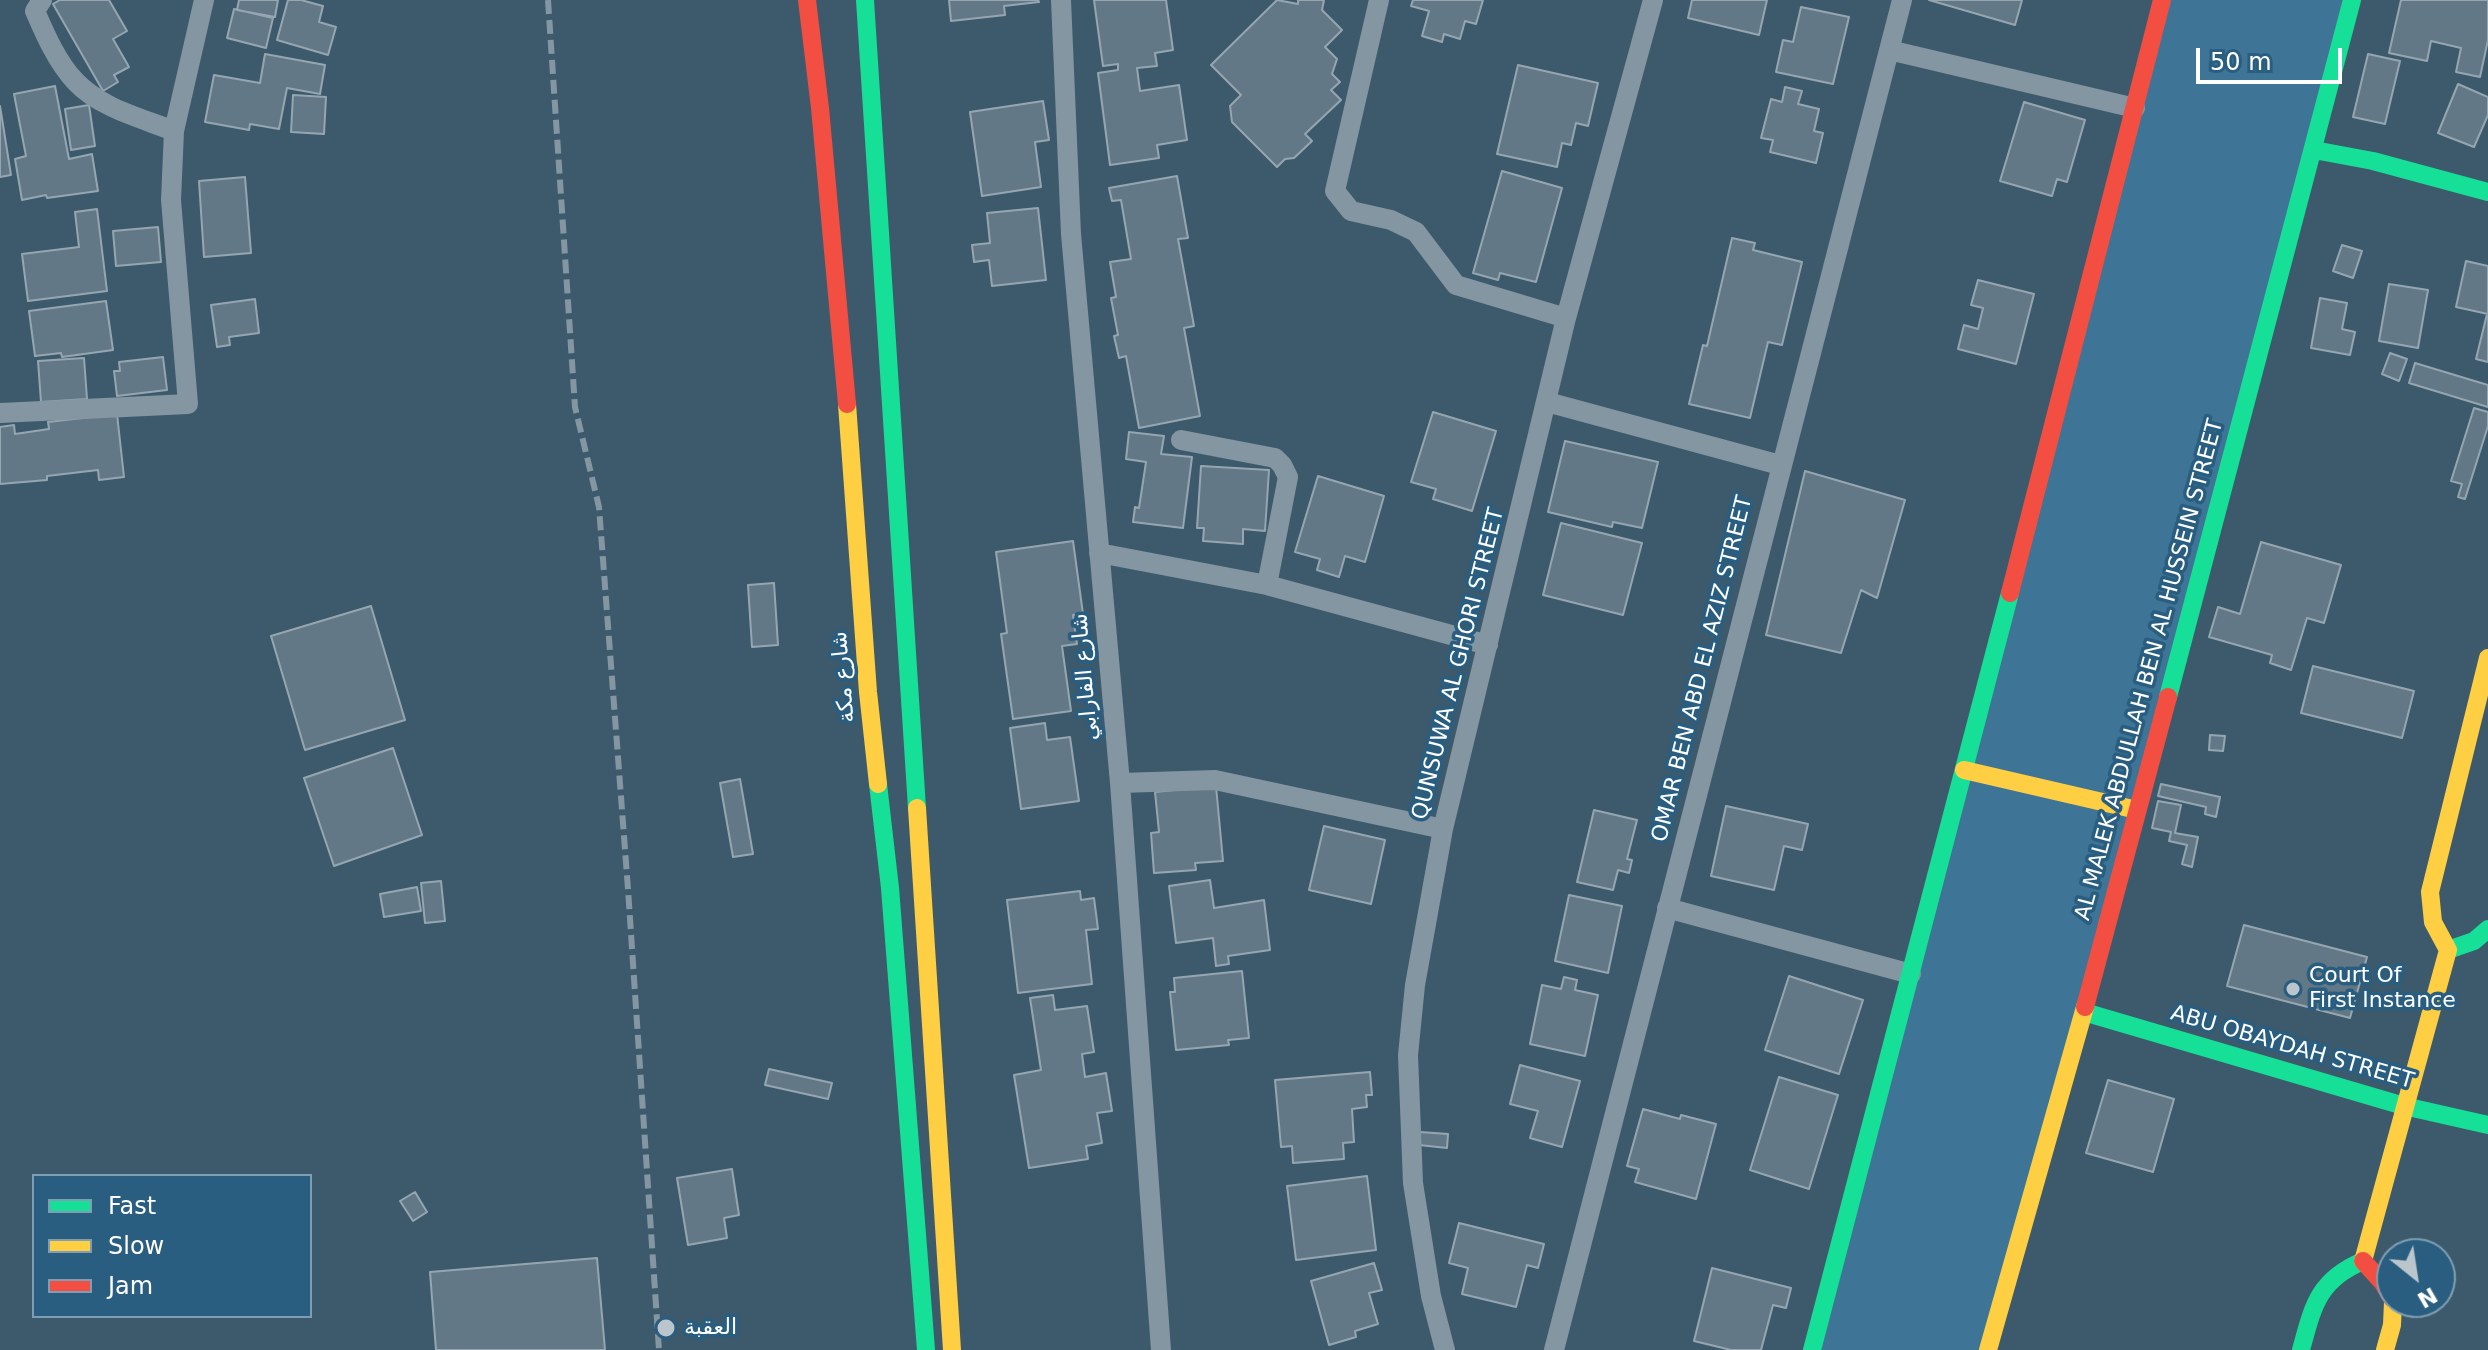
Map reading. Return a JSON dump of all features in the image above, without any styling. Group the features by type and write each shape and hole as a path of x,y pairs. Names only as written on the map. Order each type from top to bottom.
{"main road":[{"name":"شارع مكة","path":"807,0 842,337 868,692 889,874 926,1350"},
{"path":"865,0 952,1350"},
{"path":"1812,1350 2162,0"},
{"name":"AL MALEK ABDULLAH BEN AL HUSSEIN STREET","path":"1988,1350 2084,1012 2197,594 2290,228 2314,150 2352,0"},
{"path":"2314,150 2373,161 2488,192"},
{"path":"2363,1261 2448,950 2434,929 2430,892 2480,726 2488,658"},
{"path":"1964,770 2137,810"},
{"path":"2448,950 2474,941 2488,929"},
{"name":"ABU OBAYDAH STREET","path":"2084,1012 2404,1106 2488,1125"},
{"path":"2363,1261 2376,1275"},
{"path":"2301,1350 2314,1303 2322,1288 2345,1267 2363,1261"},
{"path":"2385,1350 2392,1318"}],"street":[{"path":"42,0 35,11 45,34 75,81 109,106 174,131"},
{"path":"0,413 188,404 171,200 174,131 204,0"},
{"name":"شارع الفارابي","path":"1061,0 1071,234 1120,783 1161,1350"},
{"path":"1379,0 1335,191 1351,211 1391,220 1416,232 1456,285 1566,318"},
{"name":"QUNSUWA AL GHORI STREET","path":"1445,1350 1431,1296 1418,1220 1410,1128 1408,1055 1415,985 1443,829 1566,318 1653,0"},
{"name":"OMAR BEN ABD EL AZIZ STREET","path":"1554,1350 1902,0"},
{"path":"1889,50 2135,108"},
{"path":"1547,402 1780,465"},
{"path":"1181,440 1275,458 1282,465 1288,477 1267,585"},
{"path":"1099,553 1267,585 1488,645"},
{"path":"1120,783 1215,780 1443,829"},
{"path":"1667,908 1911,974"}],"shaded area":[{"path":"2167,0 2344,0 1991,1350 1813,1350"}],"building":[{"path":"60,0 109,0 127,31 113,39 129,67 114,75 118,82 103,91 53,4"},
{"path":"239,0 278,0 275,17 237,10"},
{"path":"288,0 323,6 319,22 336,27 328,55 277,40"},
{"path":"949,0 1039,2 1004,6 1005,15 951,21"},
{"path":"1094,0 1166,0 1173,50 1155,53 1157,66 1137,68 1140,91 1179,85 1187,140 1157,145 1159,158 1110,165 1098,73 1118,70 1118,64 1103,66"},
{"path":"1277,0 1298,4 1298,0 1324,0 1322,10 1342,30 1325,47 1337,59 1332,74 1340,82 1331,90 1341,100 1305,134 1312,141 1294,158 1285,159 1277,167 1232,122 1230,106 1241,95 1211,65"},
{"path":"1413,0 1483,0 1476,24 1465,21 1460,39 1444,34 1442,42 1422,36 1429,11 1411,6"},
{"path":"1692,0 1767,0 1759,35 1688,18"},
{"path":"1929,0 2022,0 2015,25"},
{"path":"2401,0 2488,0 2488,40 2480,77 2456,72 2461,48 2431,41 2427,61 2389,53"},
{"path":"1801,7 1849,17 1833,84 1776,72 1783,40 1793,42"},
{"path":"234,9 273,18 266,48 227,38"},
{"path":"265,54 325,65 320,94 287,88 279,129 250,124 249,130 205,122 214,75 260,83"},
{"path":"2368,54 2400,61 2385,124 2353,117"},
{"path":"1518,65 1598,83 1588,126 1576,123 1571,145 1562,143 1557,167 1497,154"},
{"path":"2458,84 2488,97 2488,115 2474,147 2438,133"},
{"path":"55,86 69,159 92,154 98,191 22,200 15,159 26,156 14,94"},
{"path":"1785,87 1802,91 1798,104 1819,109 1814,131 1823,133 1816,163 1770,152 1773,140 1761,138 1771,99 1782,102"},
{"path":"293,95 326,97 324,134 291,132"},
{"path":"1043,101 1049,140 1035,142 1041,187 982,196 970,112"},
{"path":"2024,102 2085,120 2067,182 2057,179 2052,196 2000,181"},
{"path":"89,105 95,146 71,150 65,109"},
{"path":"0,106 11,175 0,177"},
{"path":"1502,171 1562,188 1536,282 1500,273 1498,280 1473,273"},
{"path":"1177,176 1188,238 1178,239 1194,326 1184,328 1200,416 1139,428 1126,356 1119,358 1114,336 1118,335 1111,298 1116,297 1110,262 1131,259 1121,200 1112,201 1109,188"},
{"path":"245,177 251,253 204,257 199,181"},
{"path":"1038,208 1046,280 992,286 989,260 974,262 972,245 990,243 987,213"},
{"path":"97,209 107,291 28,301 22,254 79,247 75,212"},
{"path":"158,227 161,262 116,266 113,231"},
{"path":"1732,238 1755,243 1753,250 1802,262 1782,345 1768,342 1750,418 1689,404 1703,345 1707,346"},
{"path":"2342,245 2362,251 2353,278 2333,271"},
{"path":"2466,261 2488,266 2488,314 2456,307"},
{"path":"1978,280 2034,294 2016,364 1958,349 1964,325 1978,329 1983,308 1971,305"},
{"path":"2389,284 2428,290 2418,348 2379,341"},
{"path":"2320,298 2347,303 2342,329 2355,332 2350,355 2311,348"},
{"path":"255,299 259,333 229,337 230,345 217,347 211,305"},
{"path":"106,301 113,350 62,357 61,353 35,356 29,311"},
{"path":"2488,314 2488,362 2476,359"},
{"path":"2390,353 2407,359 2399,381 2382,374"},
{"path":"163,357 167,390 117,396 114,371 120,371 119,362"},
{"path":"84,358 87,399 41,402 38,361"},
{"path":"2415,363 2488,385 2488,407 2409,383"},
{"path":"2474,408 2488,412 2488,426 2465,499 2458,497 2462,484 2451,481"},
{"path":"1433,412 1496,431 1472,511 1433,499 1436,489 1411,482"},
{"path":"117,414 124,477 99,480 98,470 47,476 47,480 0,484 0,427 14,425 15,434 49,429 48,422"},
{"path":"1129,432 1164,436 1161,454 1192,457 1183,528 1133,522 1135,507 1139,508 1146,462 1126,459"},
{"path":"1565,441 1658,462 1642,528 1613,522 1612,527 1548,512"},
{"path":"1201,466 1269,470 1265,531 1243,529 1243,544 1203,541 1204,528 1197,528"},
{"path":"1805,471 1905,500 1877,598 1861,590 1841,653 1766,635"},
{"path":"1318,476 1384,496 1365,562 1345,556 1339,577 1317,570 1320,559 1295,552"},
{"path":"1561,523 1642,543 1623,615 1543,595"},
{"path":"1073,541 1083,614 1073,615 1077,644 1062,646 1071,711 1013,719 1001,634 1007,633 996,552"},
{"path":"2261,542 2341,565 2324,623 2307,618 2291,670 2270,663 2272,655 2209,637 2218,607 2240,614"},
{"path":"774,583 778,645 752,647 748,585"},
{"path":"371,606 405,720 305,750 271,636"},
{"path":"2313,666 2414,691 2402,738 2301,713"},
{"path":"1045,723 1047,740 1070,737 1079,801 1021,809 1010,728"},
{"path":"2210,735 2225,736 2223,751 2209,750"},
{"path":"393,748 422,835 334,866 304,778"},
{"path":"740,779 753,854 733,857 720,783"},
{"path":"2161,784 2220,797 2216,817 2205,814 2206,807 2158,796"},
{"path":"1216,786 1223,861 1195,863 1196,870 1154,873 1151,833 1159,832 1155,792"},
{"path":"2158,801 2181,805 2175,833 2198,837 2192,867 2182,864 2187,845 2169,841 2171,832 2152,828"},
{"path":"1726,806 1808,824 1802,850 1784,846 1774,890 1711,876"},
{"path":"1594,810 1637,820 1627,859 1632,860 1629,873 1618,870 1613,890 1577,882"},
{"path":"1324,826 1385,840 1371,904 1309,890"},
{"path":"1210,880 1214,908 1264,900 1270,950 1228,956 1229,964 1216,966 1213,938 1176,943 1169,886"},
{"path":"441,881 445,921 425,923 421,883"},
{"path":"417,887 421,911 384,917 380,894"},
{"path":"1080,891 1081,900 1094,898 1098,929 1086,930 1092,984 1018,993 1007,900"},
{"path":"1569,895 1622,906 1608,973 1555,961"},
{"path":"2244,925 2367,957 2350,1018 2227,986"},
{"path":"1242,971 1249,1038 1228,1040 1229,1045 1176,1050 1170,992 1175,992 1174,978"},
{"path":"1789,976 1863,1000 1839,1074 1765,1050"},
{"path":"1564,977 1577,980 1575,990 1598,995 1585,1056 1530,1044 1542,985 1561,989"},
{"path":"1053,995 1055,1010 1087,1006 1094,1052 1082,1054 1085,1077 1106,1073 1112,1111 1097,1113 1102,1143 1086,1146 1088,1159 1029,1168 1014,1075 1041,1070 1030,998"},
{"path":"1520,1065 1580,1081 1562,1147 1530,1138 1538,1111 1510,1104"},
{"path":"769,1069 832,1083 828,1099 765,1085"},
{"path":"1370,1072 1372,1095 1366,1095 1367,1107 1352,1109 1354,1142 1343,1143 1344,1159 1293,1163 1292,1146 1281,1147 1275,1080"},
{"path":"1779,1077 1838,1095 1809,1189 1750,1170"},
{"path":"2108,1080 2174,1099 2153,1172 2086,1153"},
{"path":"1643,1109 1716,1124 1696,1199 1635,1182 1639,1169 1627,1166"},
{"path":"1420,1132 1448,1134 1447,1148 1419,1145"},
{"path":"732,1169 739,1215 724,1218 727,1238 688,1245 677,1178"},
{"path":"1367,1176 1376,1250 1296,1260 1287,1186"},
{"path":"415,1192 427,1212 413,1221 400,1201"},
{"path":"1459,1223 1544,1244 1538,1268 1527,1265 1516,1307 1462,1294 1468,1268 1449,1263"},
{"path":"597,1258 605,1350 436,1350 430,1272"},
{"path":"1374,1263 1382,1290 1369,1293 1378,1324 1355,1331 1356,1337 1329,1345 1311,1281"},
{"path":"1712,1268 1791,1288 1786,1308 1773,1305 1761,1350 1731,1350 1694,1341"}],"railway":[{"path":"548,0 575,407 599,507 659,1350"}],"traffic: fast":[{"path":"865,0 917,808"},
{"path":"2168,697 2352,0"},
{"path":"2314,150 2373,161 2488,192"},
{"path":"1812,1350 2010,593"},
{"path":"878,784 890,888 926,1350"},
{"path":"2448,950 2474,941 2488,929"},
{"path":"2084,1012 2404,1106 2488,1125"},
{"path":"2301,1350 2309,1320 2320,1296 2336,1277 2363,1261"}],"traffic: slow":[{"path":"847,404 868,692 878,784"},
{"path":"2448,950 2433,922 2430,892 2488,658"},
{"path":"1964,770 2137,810"},
{"path":"917,808 952,1350"},
{"path":"2363,1261 2448,950"},
{"path":"1988,1350 2085,1007"},
{"path":"2385,1350 2392,1318"}],"traffic: jam":[{"path":"807,0 847,404"},
{"path":"2010,593 2162,0"},
{"path":"2085,1007 2168,697"},
{"path":"2363,1261 2376,1275"}],"place":[{"name":"Court Of First Instance","path":"2293,989"},
{"name":"العقبة","path":"666,1328"}]}
